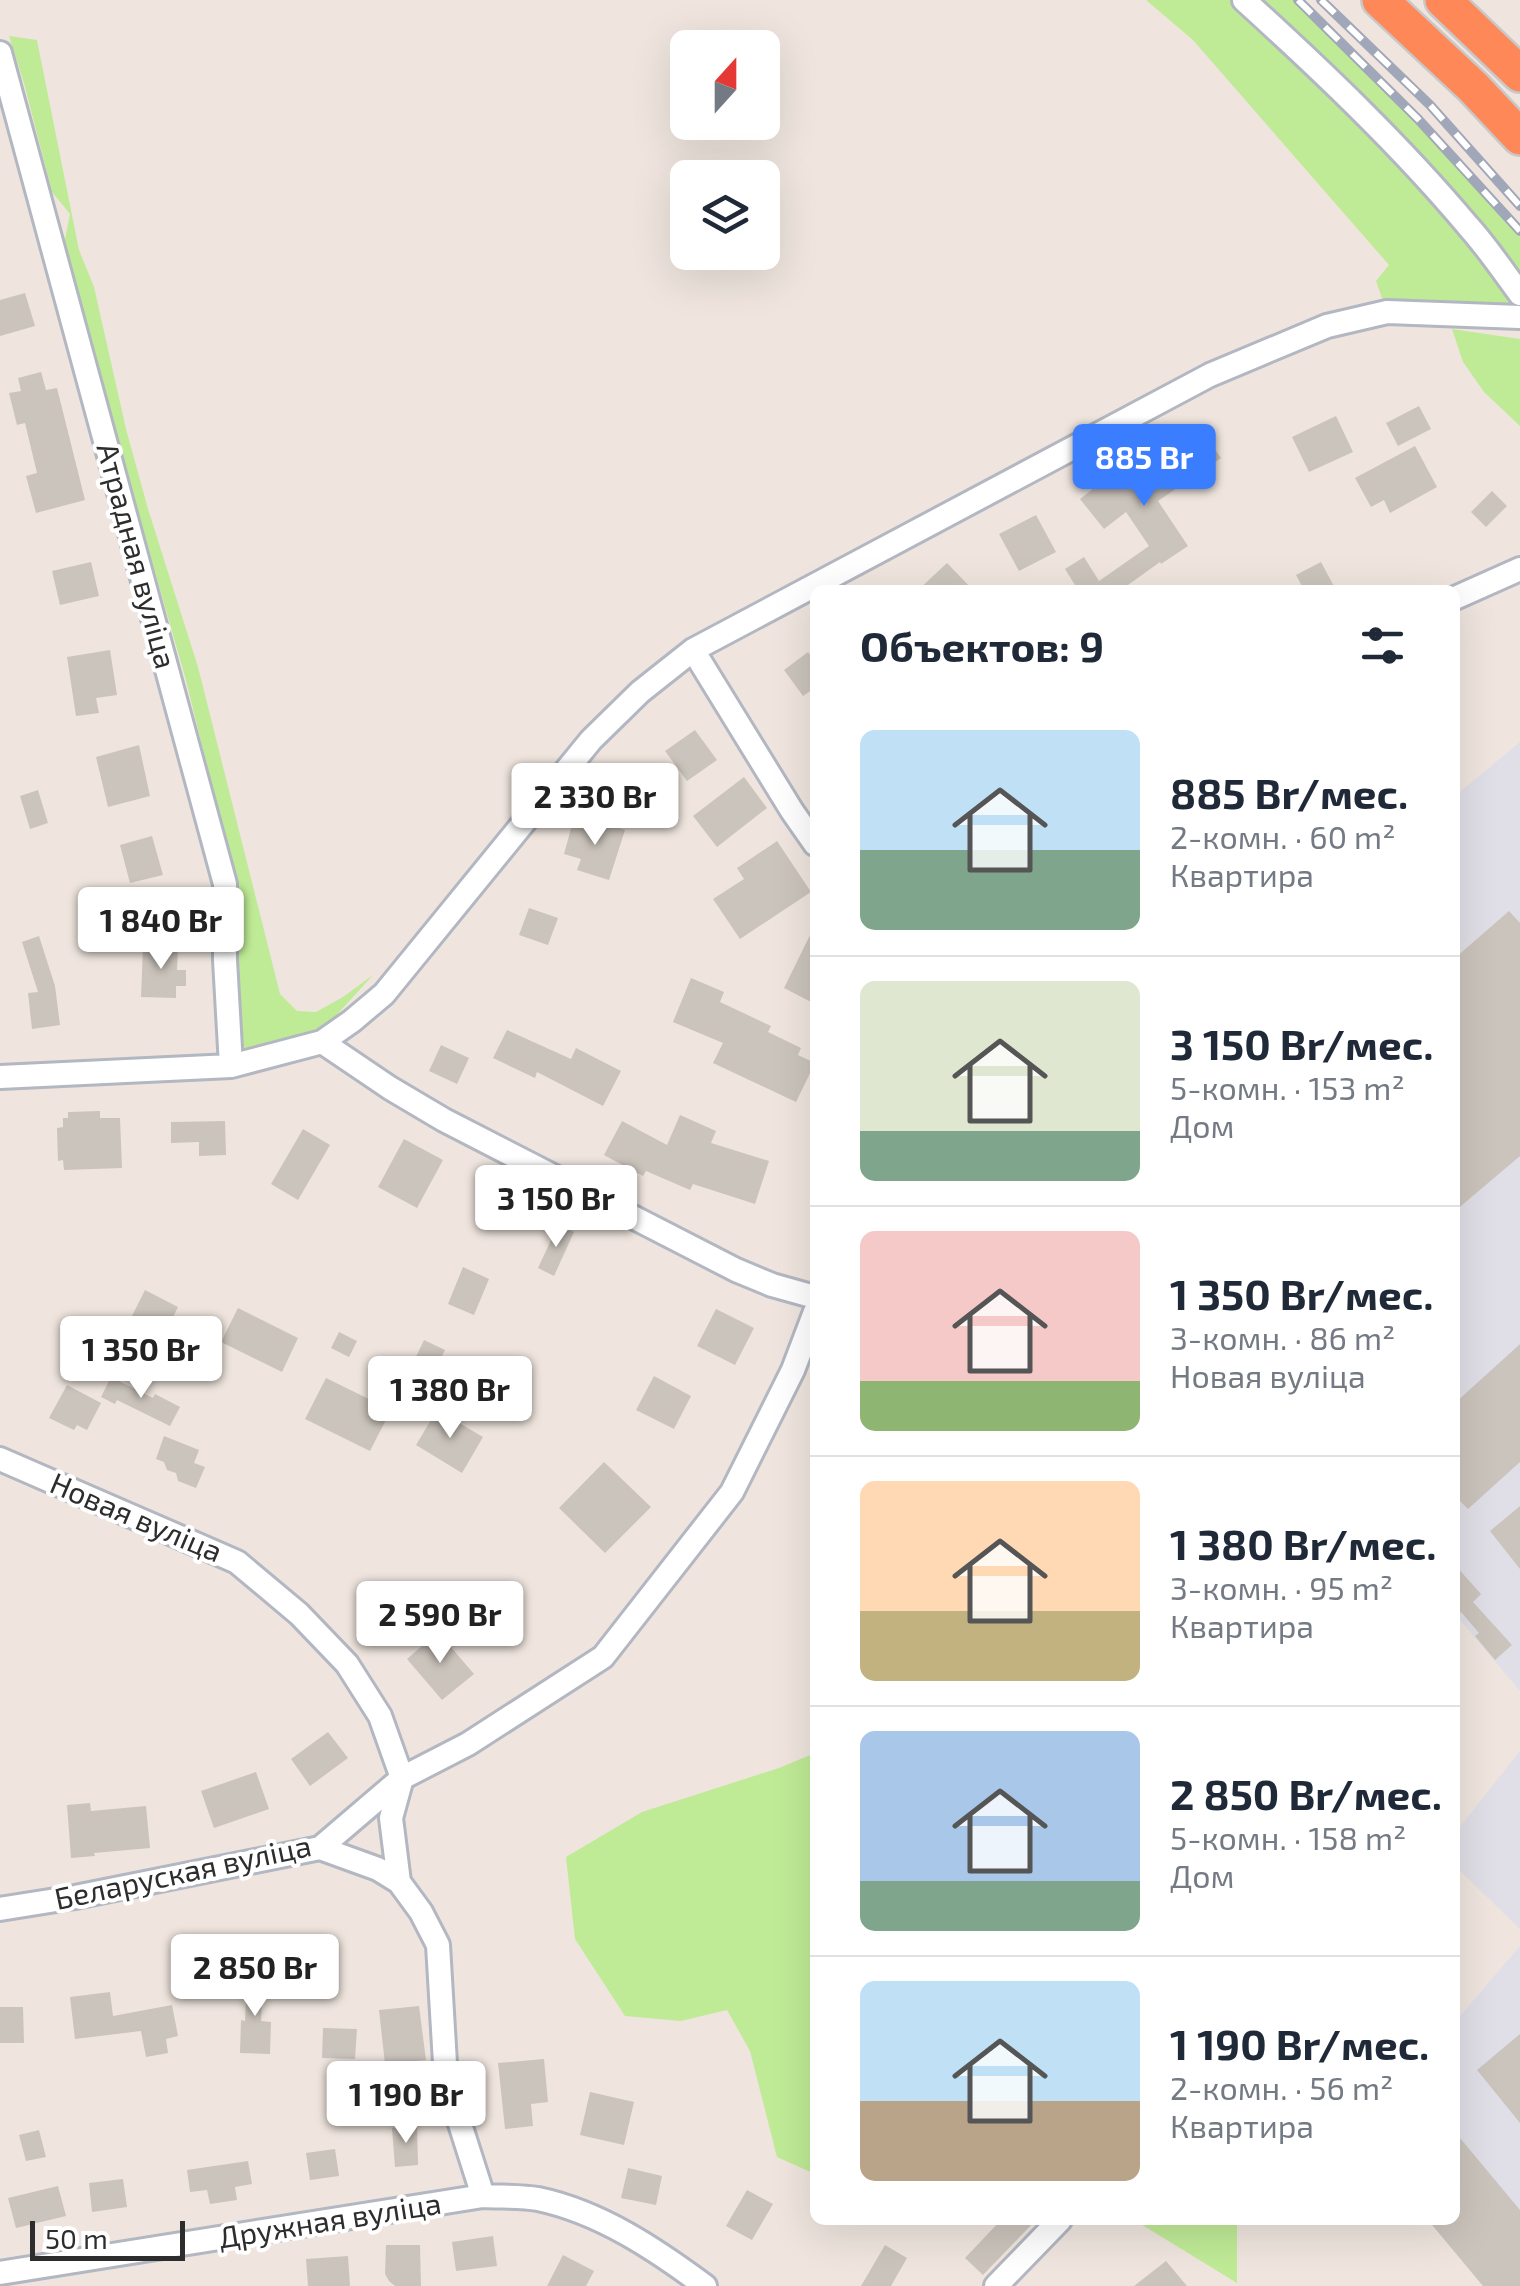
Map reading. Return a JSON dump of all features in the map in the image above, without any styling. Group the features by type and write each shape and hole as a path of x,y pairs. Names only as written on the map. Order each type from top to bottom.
{"highway":[{"path":"1380,0 1520,137"},
{"path":"1443,0 1520,74"}],"street":[{"path":"1244,0 1398,149 1469,226 1520,294"},
{"name":"Атрадная вуліца","path":"0,52 225,884 232,1066"},
{"path":"816,585 1210,375 1328,326 1388,312 1520,317"},
{"path":"1460,596 1520,569"},
{"path":"0,1077 232,1066 322,1042 384,994 592,740 640,692 694,650 810,588"},
{"path":"694,650 810,837"},
{"path":"322,1042 390,1088 524,1163 736,1270 810,1296"},
{"name":"Беларуская вуліца","path":"0,1909 320,1848 402,1778 468,1744 603,1657 732,1492 793,1370 810,1325"},
{"name":"Новая вуліца","path":"0,1460 237,1562 299,1614 347,1664 380,1716 402,1778"},
{"path":"399,1882 391,1818 402,1778"},
{"path":"320,1848 399,1882"},
{"name":"Дружная вуліца","path":"399,1882 438,1945 446,2080 483,2196"},
{"name":"Дружная вуліца","path":"0,2273 483,2196 536,2199 574,2210 625,2233 705,2286"},
{"path":"996,2286 1055,2225"}],"shaded area":[{"path":"1520,742 1520,1691 1460,1620 1460,792"},
{"path":"1520,1751 1520,1929 1460,1871 1460,1827"},
{"path":"1520,1946 1520,2286 1483,2286 1432,2225 1460,2225 1460,2016"}],"green space":[{"path":"1146,0 1295,0 1354,57 1520,237 1520,317 1387,312 1376,281 1389,265 1193,40"},
{"path":"9,36 37,40 79,250 94,287 148,509 198,667 280,994 297,1011 316,1012 373,975 322,1031 253,1052 244,1050 233,1034 240,902 186,680 64,244 70,214 52,192"},
{"path":"1452,329 1520,339 1520,426 1484,392 1463,362"},
{"path":"810,1755 810,2172 777,2157 750,2051 727,2010 681,2021 625,2016 575,1939 566,1857 642,1812"},
{"path":"1142,2225 1237,2225 1237,2283"}],"building":[{"path":"25,293 35,326 0,336 0,300"},
{"path":"41,372 46,390 57,388 85,500 36,513 26,476 37,473 25,423 17,425 9,393 21,391 18,378"},
{"path":"1419,406 1431,429 1398,446 1386,423"},
{"path":"1336,416 1353,452 1309,472 1292,437"},
{"path":"1199,427 1221,458 1158,501 1188,546 1128,585 1075,585 1065,569 1084,557 1099,581 1149,546 1126,512 1104,529 1080,499 1122,466 1129,475"},
{"path":"1415,446 1437,487 1390,513 1384,500 1371,507 1355,478"},
{"path":"1492,491 1507,506 1486,527 1471,512"},
{"path":"1036,515 1056,552 1019,571 999,534"},
{"path":"91,562 99,596 60,605 52,571"},
{"path":"1321,562 1333,585 1301,585 1296,575"},
{"path":"947,563 968,585 923,585"},
{"path":"110,650 117,695 96,698 99,713 76,716 67,657"},
{"path":"808,652 810,691 803,696 784,670"},
{"path":"695,730 717,760 687,781 665,751"},
{"path":"139,745 150,796 108,807 96,757"},
{"path":"744,777 767,808 717,847 693,816"},
{"path":"38,790 48,823 30,829 20,796"},
{"path":"595,820 625,830 609,880 577,870 581,859 564,854 572,825 592,831"},
{"path":"152,836 163,875 130,883 120,845"},
{"path":"777,841 810,893 740,939 713,899 744,879 737,868"},
{"path":"529,908 558,918 548,945 519,935"},
{"path":"1509,911 1520,923 1520,1156 1460,1207 1460,954"},
{"path":"810,935 810,1001 784,988"},
{"path":"39,936 55,986 60,1025 32,1029 28,993 38,992 22,942"},
{"path":"143,946 178,947 177,970 186,970 186,986 176,986 176,998 141,997"},
{"path":"691,978 724,992 720,1002 771,1026 768,1032 801,1048 798,1055 810,1061 810,1073 796,1102 713,1063 723,1043 673,1022"},
{"path":"507,1030 571,1059 576,1048 621,1071 603,1106 537,1072 535,1078 493,1058"},
{"path":"441,1045 469,1058 457,1084 429,1071"},
{"path":"100,1111 100,1118 120,1118 122,1168 64,1170 63,1160 58,1161 57,1128 63,1127 63,1118 68,1118 68,1112"},
{"path":"680,1115 716,1131 711,1143 769,1161 755,1204 693,1184 690,1190 646,1171 643,1176 604,1155 622,1121 667,1145"},
{"path":"225,1121 226,1155 199,1156 199,1142 171,1143 171,1122"},
{"path":"303,1129 330,1145 298,1200 271,1184"},
{"path":"404,1139 443,1160 417,1208 378,1187"},
{"path":"558,1225 574,1232 554,1276 538,1268"},
{"path":"463,1267 489,1279 474,1315 448,1304"},
{"path":"145,1290 178,1307 159,1346 125,1330"},
{"path":"238,1308 298,1338 282,1372 221,1342"},
{"path":"716,1309 754,1328 735,1365 697,1346"},
{"path":"339,1332 357,1341 349,1357 331,1348"},
{"path":"424,1340 445,1350 434,1372 414,1361"},
{"path":"1520,1344 1520,1462 1468,1509 1460,1501 1460,1398"},
{"path":"654,1376 691,1396 674,1429 636,1410"},
{"path":"111,1377 180,1407 170,1426 117,1400 115,1404 101,1397"},
{"path":"326,1378 391,1410 370,1451 305,1419"},
{"path":"67,1385 101,1403 87,1430 77,1425 74,1430 49,1418"},
{"path":"437,1410 483,1437 462,1473 416,1445"},
{"path":"164,1436 199,1450 194,1463 205,1467 196,1488 178,1481 176,1473 156,1459"},
{"path":"604,1462 651,1507 605,1553 559,1508"},
{"path":"1520,1506 1520,1569 1490,1531"},
{"path":"1460,1571 1481,1594 1473,1602 1512,1645 1495,1660 1461,1612"},
{"path":"438,1632 474,1674 442,1700 407,1659"},
{"path":"328,1732 348,1758 310,1786 291,1759"},
{"path":"256,1772 269,1809 214,1828 201,1791"},
{"path":"90,1803 91,1811 146,1806 150,1848 71,1858 67,1805"},
{"path":"247,1971 263,1972 261,2021 271,2022 270,2054 240,2053"},
{"path":"110,1992 113,2016 172,2005 178,2036 166,2039 168,2053 146,2057 141,2031 75,2039 70,1997"},
{"path":"419,2006 426,2060 385,2064 379,2010"},
{"path":"0,2007 23,2007 24,2043 0,2043"},
{"path":"323,2028 357,2029 355,2059 322,2058"},
{"path":"1520,2034 1520,2123 1477,2070"},
{"path":"544,2059 548,2102 531,2104 533,2126 505,2129 498,2063"},
{"path":"590,2092 634,2102 624,2145 580,2135"},
{"path":"417,2125 418,2165 395,2167 392,2128"},
{"path":"39,2130 46,2157 26,2161 19,2135"},
{"path":"1460,2138 1520,2210 1520,2286 1483,2286 1432,2225 1460,2225"},
{"path":"335,2149 339,2176 310,2180 306,2153"},
{"path":"248,2161 252,2184 235,2187 237,2200 210,2204 207,2190 190,2192 187,2170"},
{"path":"628,2168 662,2176 656,2205 621,2198"},
{"path":"123,2179 127,2207 92,2212 89,2183"},
{"path":"58,2186 66,2216 16,2228 8,2198"},
{"path":"747,2190 773,2204 752,2240 726,2226"},
{"path":"996,2225 1031,2225 983,2275 965,2258"},
{"path":"493,2236 497,2266 456,2271 452,2242"},
{"path":"386,2245 420,2245 421,2286 395,2286 389,2281 385,2274"},
{"path":"885,2245 907,2258 891,2286 861,2286"},
{"path":"563,2255 594,2271 586,2286 547,2286"},
{"path":"348,2256 350,2286 308,2286 306,2259"},
{"path":"1166,2261 1187,2286 1134,2286"}],"railway":[{"path":"1298,0 1418,119 1520,231"},
{"path":"1321,0 1430,105 1520,206"}]}
